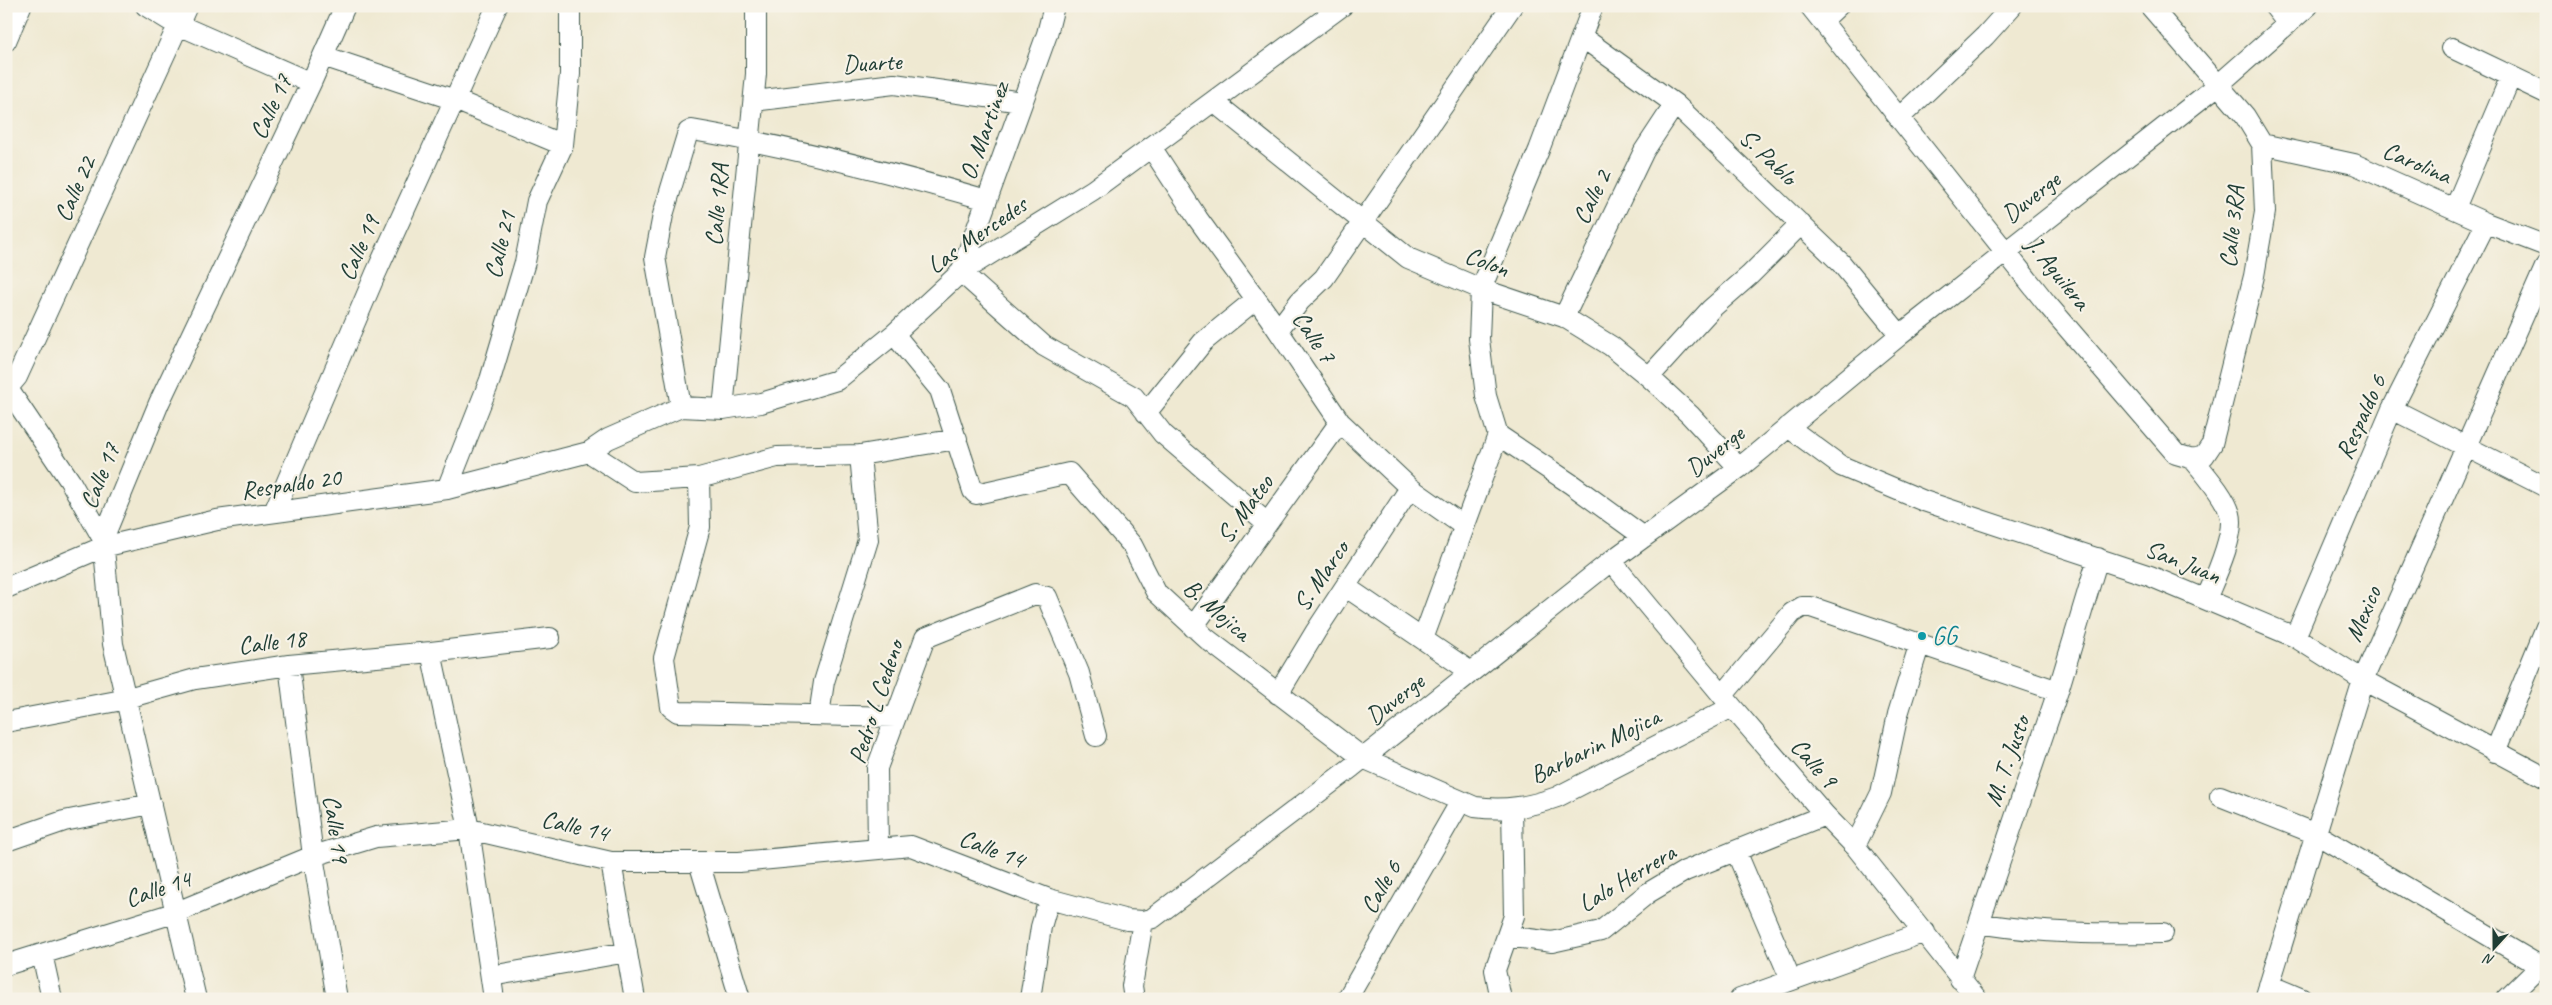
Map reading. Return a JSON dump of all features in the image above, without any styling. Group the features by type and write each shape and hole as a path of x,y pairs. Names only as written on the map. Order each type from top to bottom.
{"street":[{"path":"6,41 21,6"},
{"path":"146,6 178,25 311,83"},
{"name":"Calle 22","path":"7,388 17,377 187,6"},
{"name":"Calle 17","path":"196,999 113,644 103,543 159,403 311,83 345,6"},
{"name":"Calle 19","path":"274,512 376,273 497,6"},
{"name":"Calle 21","path":"447,489 490,380 525,262 537,201 563,145 570,74 570,6"},
{"name":"Calle 1RA","path":"723,409 754,101 756,6"},
{"name":"O. Martinez","path":"961,272 1047,34 1054,6"},
{"name":"Las Mercedes","path":"589,452 608,439 681,407 723,409 761,403 837,380 894,334 961,272 1093,190 1342,6"},
{"path":"1278,330 1300,301 1324,278 1512,6"},
{"path":"1424,639 1498,435 1486,396 1479,339 1481,289 1593,6"},
{"path":"1816,14 1838,6"},
{"path":"1900,117 1986,36 2012,6"},
{"name":"Calle 3RA","path":"2150,6 2217,86 2245,116 2262,144 2265,212 2254,276 2212,444 2198,457"},
{"path":"2274,6 2288,24"},
{"name":"Duverge","path":"1143,921 1165,912 1644,536 1739,468 2005,251 2217,86 2308,6"},
{"name":"J. Aguilera","path":"1816,14 1900,117 2047,304 2176,454 2198,457"},
{"name":"S. Pablo","path":"1582,37 1675,104 1841,264 1900,335"},
{"path":"2452,48 2546,93"},
{"path":"323,56 455,100 563,145"},
{"path":"2455,208 2511,76"},
{"name":"Duarte","path":"754,101 894,84 1022,102"},
{"name":"Colon","path":"1214,102 1408,258 1481,289 1564,317 1610,346 1649,377 1690,415 1739,468"},
{"name":"Calle 2","path":"1564,317 1644,151 1675,104"},
{"path":"681,407 655,257 664,215 688,132 692,130 750,140 892,173 987,200"},
{"name":"Carolina","path":"2262,144 2354,164 2486,223 2546,246"},
{"name":"Calle 7","path":"1151,147 1198,220 1278,330 1340,422 1410,488 1464,526"},
{"name":"Respaldo 6","path":"2296,637 2392,409 2486,223"},
{"path":"1649,377 1711,309 1750,275 1800,224"},
{"name":"Mexico","path":"2267,992 2363,680 2546,265"},
{"path":"961,272 1044,346 1134,397 1163,434 1267,524"},
{"path":"1146,413 1203,342 1256,299"},
{"path":"589,452 635,482 699,478 777,457 860,455 957,439 940,390 894,334"},
{"path":"7,388 70,481 103,543"},
{"path":"2392,409 2466,445 2546,488"},
{"name":"S. Mateo","path":"1193,627 1340,422"},
{"name":"San Juan","path":"1788,427 1841,466 1924,501 2150,576 2296,637 2363,680 2546,778"},
{"path":"1498,435 1644,536"},
{"name":"B. Mojica","path":"957,439 973,491 976,494 1069,472 1132,545 1156,592 1193,627 1363,758"},
{"name":"Respaldo 20","path":"6,588 103,543 217,520 447,489 589,452"},
{"path":"819,716 824,682 868,540 860,455"},
{"path":"2198,457 2230,514 2228,544 2206,599"},
{"path":"699,478 700,527 664,658 670,707 678,712 895,717"},
{"name":"S. Marco","path":"1278,694 1410,488"},
{"name":"M. T. Justo","path":"1960,979 2058,691 2098,558"},
{"name":"Calle 9","path":"1611,562 1727,701 1825,815 1855,846 1977,999"},
{"path":"1346,587 1471,672"},
{"name":"Pedro L Cedeno","path":"878,848 877,768 925,638 1035,594 1042,594 1047,597 1079,674 1096,736"},
{"path":"1727,701 1792,613 1802,607 1811,607 1920,646 2058,691"},
{"path":"2495,752 2545,633"},
{"name":"Calle 18","path":"6,722 117,701 126,697 195,680 290,665 431,652 550,638"},
{"path":"1855,846 1881,793 1898,714 1920,646"},
{"path":"431,652 469,828 494,999"},
{"name":"Calle 19","path":"290,665 312,856 336,999"},
{"name":"Barbarin Mojica","path":"1363,758 1468,804 1494,810 1528,807 1557,797 1727,701"},
{"path":"2220,796 2316,834 2543,963 2507,999"},
{"path":"6,841 64,821 151,804"},
{"name":"Calle 6","path":"1347,999 1468,804"},
{"path":"1501,999 1495,970 1514,916 1512,808"},
{"name":"Lalo Herrera","path":"1507,936 1552,942 1601,931 1648,893 1685,871 1825,815"},
{"name":"Calle 14","path":"6,965 177,912 312,856 376,838 469,828 611,862 739,862 911,846 1049,899 1127,920 1143,921"},
{"path":"1736,851 1791,980"},
{"path":"611,862 635,999"},
{"path":"699,862 740,999"},
{"path":"1030,999 1041,927 1049,899"},
{"path":"1134,999 1132,986 1143,921"},
{"path":"1980,923 2019,930 2080,935 2163,934"},
{"path":"1740,999 1925,932"},
{"path":"491,976 627,952"},
{"path":"42,954 52,999"},
{"path":"2267,992 2302,999"}],"place":[{"name":"GG","path":"1922,636"}]}
